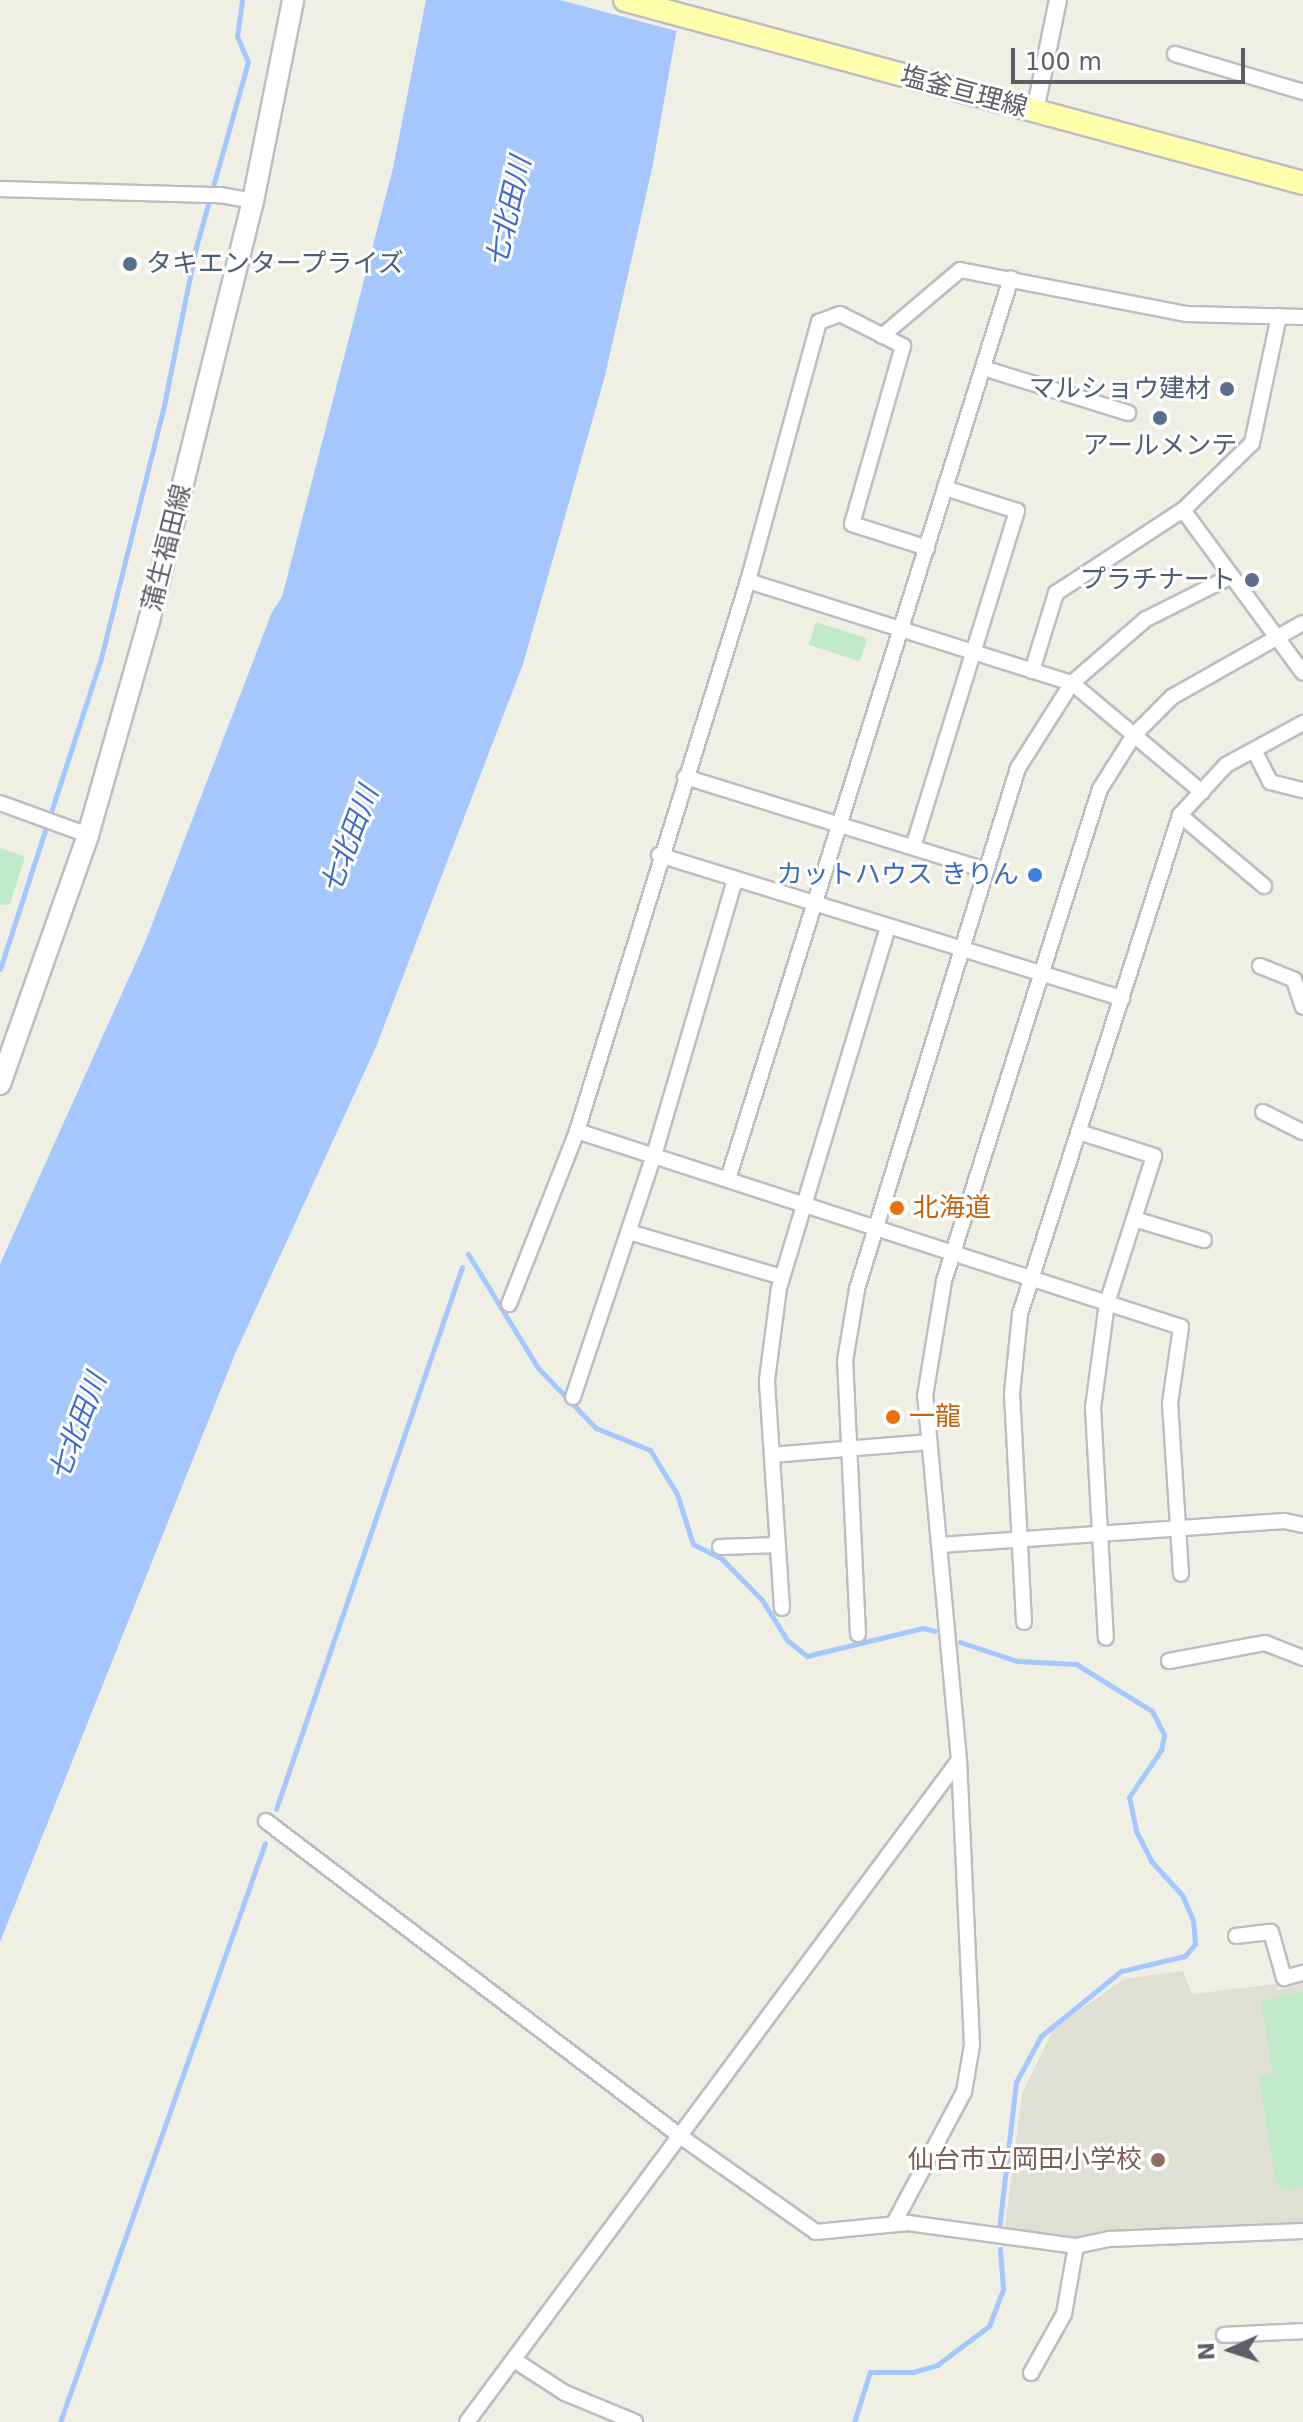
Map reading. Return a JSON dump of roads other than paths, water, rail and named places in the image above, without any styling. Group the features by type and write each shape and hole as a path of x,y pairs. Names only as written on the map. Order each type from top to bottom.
{"main road":[{"name":"蒲生福田線","path":"0,1084 8,1040 88,835 153,607 253,201 293,0"},
{"name":"塩釜亘理線","path":"625,0 1303,183"}],"street":[{"path":"1035,111 1058,0"},
{"path":"1175,54 1303,92"},
{"path":"0,189 220,195 253,201"},
{"path":"882,336 960,270 1187,314 1303,317"},
{"path":"728,1179 1011,278"},
{"path":"509,1304 577,1131 659,855 748,581 819,322 840,314 903,346 852,524 927,548"},
{"path":"1032,671 1056,593 1183,510 1252,443 1279,316"},
{"path":"983,368 1128,413"},
{"path":"913,847 1017,511 945,488"},
{"path":"1183,510 1230,577 1279,635 1303,673"},
{"path":"858,1634 845,1361 857,1289 1018,768 1072,683 1146,619 1230,577"},
{"path":"748,581 1072,683 1202,792"},
{"path":"894,2223 964,2092 972,2045 959,1760 929,1442 929,1365 953,1251 1100,789 1134,735 1172,697 1303,623"},
{"path":"1024,1622 1012,1393 1020,1314 1180,815 1226,765 1303,723"},
{"path":"1254,750 1270,782 1303,790"},
{"path":"685,777 986,870"},
{"path":"0,803 88,835"},
{"path":"1180,815 1264,886"},
{"path":"659,855 1122,998"},
{"path":"573,1397 654,1155 735,879"},
{"path":"782,1608 767,1380 782,1277 888,926"},
{"path":"1260,966 1294,980 1303,1007"},
{"path":"1263,1112 1303,1132"},
{"path":"577,1131 1181,1327 1170,1403 1181,1574"},
{"path":"1079,1132 1154,1156 1107,1303 1093,1408 1106,1638"},
{"path":"1134,1219 1204,1240"},
{"path":"629,1232 782,1277"},
{"path":"772,1455 929,1442"},
{"path":"940,1545 1284,1521 1303,1525"},
{"path":"720,1547 778,1545"},
{"path":"1169,1661 1265,1643 1303,1658"},
{"path":"467,2422 959,1760"},
{"path":"266,1821 680,2136 816,2232 894,2223 1076,2246 1110,2239 1303,2231"},
{"path":"1236,1936 1271,1932 1284,1978 1303,1973"},
{"path":"1031,2373 1064,2314 1076,2246"},
{"path":"1224,2335 1303,2331"},
{"path":"514,2360 565,2393 635,2422"}],"water":[{"name":"七北田川","path":"426,0 682,0 652,169 605,376 523,664 376,1047 235,1354 0,1942 0,1264 146,940 272,612 282,597 393,168"}],"waterway":[{"path":"0,969 100,662 163,410 196,247 248,62 237,36 242,0"},
{"path":"468,1254 538,1368 596,1428 650,1450 677,1494 693,1544 722,1559 762,1600 787,1640 807,1656 923,1628 935,1631"},
{"path":"276,1809 462,1267"},
{"path":"960,1642 1017,1661 1076,1664 1152,1711 1164,1735 1161,1750 1129,1797 1136,1831 1152,1862 1182,1895 1193,1920 1195,1944 1185,1956 1121,1971 1041,2036 1016,2082 999,2229"},
{"path":"60,2422 265,1843"},
{"path":"854,2422 870,2372 913,2372 937,2365 989,2326 1003,2289 1000,2249"}],"place":[{"name":"タキエンタープライズ","path":"130,264"},
{"name":"マルショウ建材","path":"1227,389"},
{"name":"アールメンテ","path":"1160,418"},
{"name":"プラチナート","path":"1252,580"},
{"name":"カットハウス きりん","path":"1035,875"},
{"name":"北海道","path":"897,1208"},
{"name":"一龍","path":"893,1417"},
{"name":"仙台市立岡田小学校","path":"1158,2160"}]}
